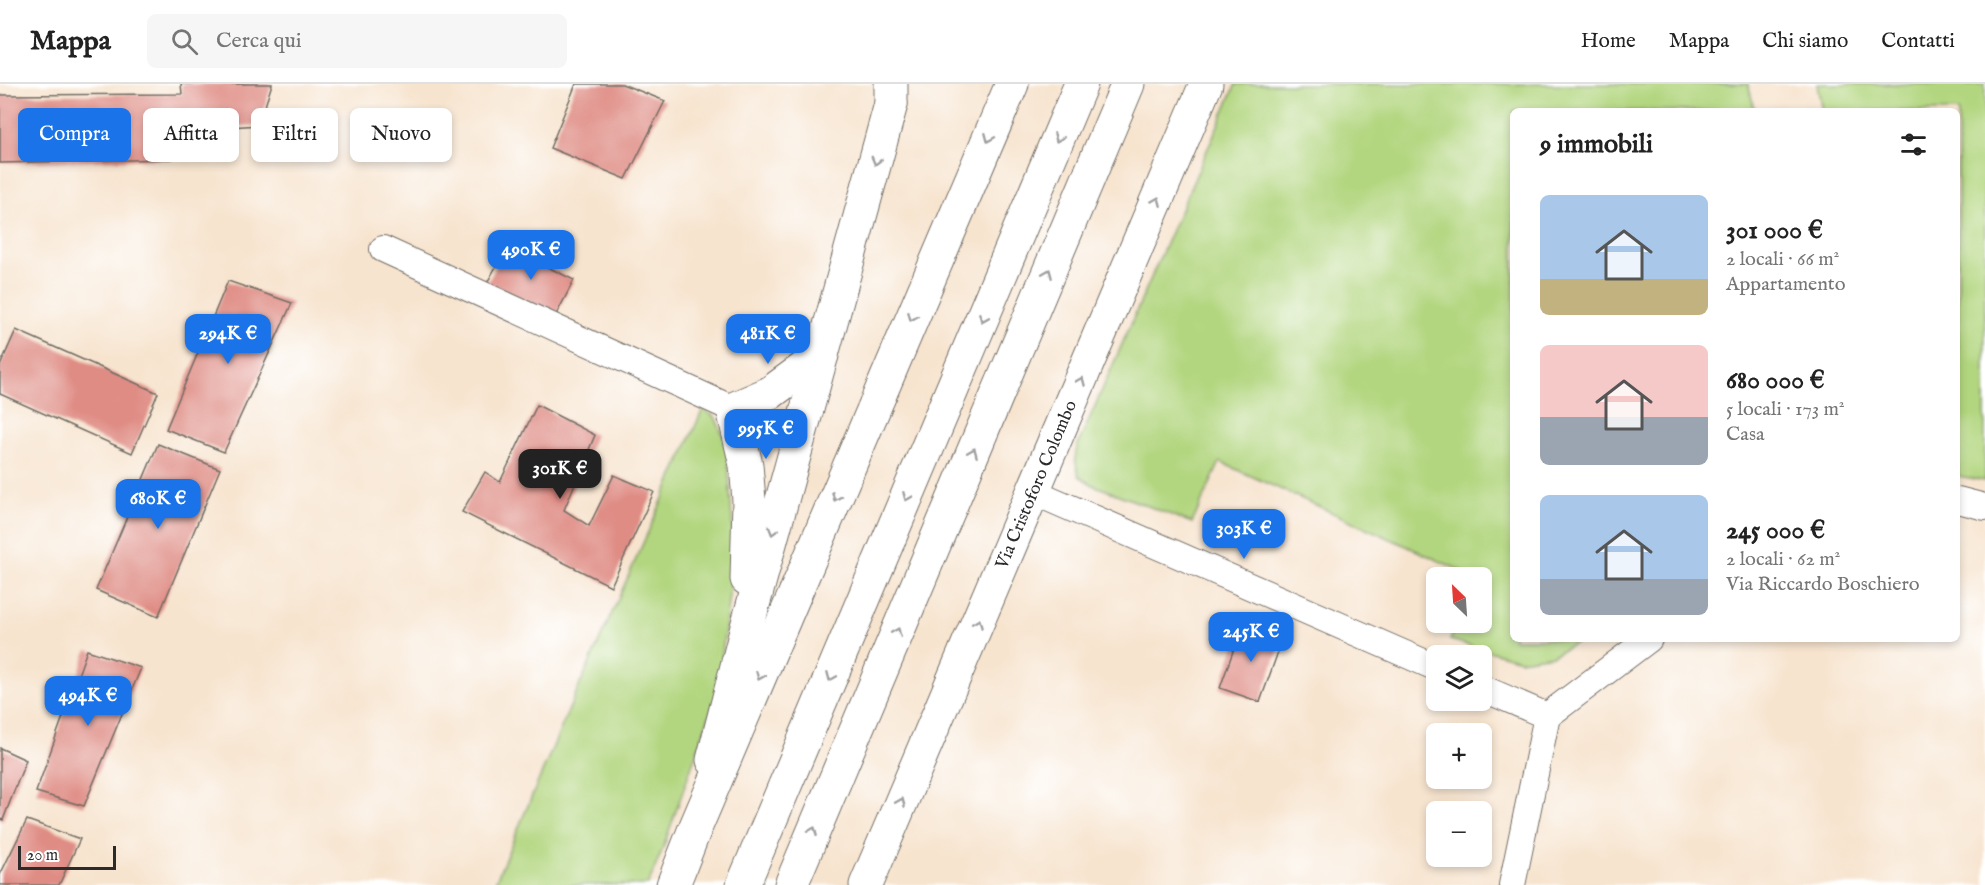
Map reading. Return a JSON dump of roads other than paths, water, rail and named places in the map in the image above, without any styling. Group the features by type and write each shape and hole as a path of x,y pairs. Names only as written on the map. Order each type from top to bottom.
{"main road":[{"path":"673,885 1011,84"},
{"path":"743,885 1081,84"},
{"path":"791,885 1128,84"},
{"name":"Via Cristoforo Colombo","path":"873,875 1206,84"},
{"path":"694,831 893,91"},
{"path":"747,627 750,500 746,465 733,409 770,393 822,355"}],"street":[{"path":"383,249 733,409"},
{"path":"1034,492 1426,663"},
{"path":"1960,501 1985,507"},
{"path":"1512,885 1546,716 1645,642"},
{"path":"1492,692 1546,716"}]}
